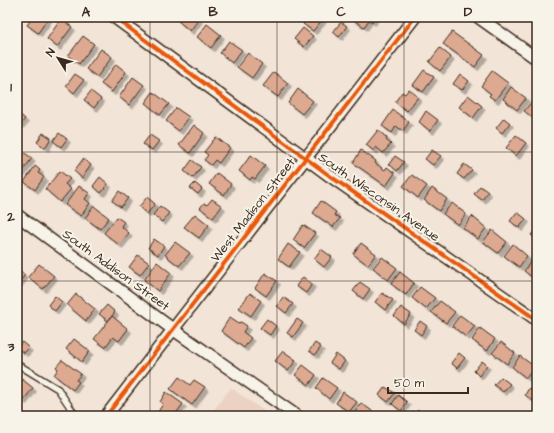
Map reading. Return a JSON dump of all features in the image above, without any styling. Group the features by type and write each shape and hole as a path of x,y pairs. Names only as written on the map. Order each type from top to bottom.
{"street":[{"name":"South Wisconsin Avenue","path":"114,17 306,158 537,320"},
{"name":"West Madison Street","path":"106,416 415,17"},
{"path":"478,17 537,59"},
{"name":"South Addison Street","path":"17,215 174,330 297,416"}],"lane":[{"path":"17,364 58,388 76,416"}],"shaded area":[{"path":"231,388 271,416 209,416"}],"building":[{"path":"33,17 49,17 38,33 27,25"},
{"path":"181,17 196,17 199,19 190,31 178,21"},
{"path":"308,17 320,17 323,19 313,31 303,24"},
{"path":"353,17 375,17 372,22 369,20 364,27 352,19"},
{"path":"61,19 72,27 57,47 47,39"},
{"path":"341,22 347,26 339,37 333,32"},
{"path":"207,24 221,35 211,48 197,37"},
{"path":"303,28 313,36 304,47 294,39"},
{"path":"452,32 484,55 475,67 443,44"},
{"path":"83,36 94,44 79,64 68,56"},
{"path":"229,41 242,50 232,63 220,53"},
{"path":"440,48 451,57 440,71 429,62"},
{"path":"101,49 112,57 97,77 86,69"},
{"path":"248,53 262,64 252,78 237,67"},
{"path":"116,64 126,72 112,92 101,84"},
{"path":"424,70 434,77 423,92 413,85"},
{"path":"492,71 508,83 495,100 489,96 491,94 481,86"},
{"path":"274,72 288,83 278,97 263,86"},
{"path":"75,74 84,80 74,93 66,86"},
{"path":"460,74 469,81 462,90 453,84"},
{"path":"133,77 144,85 129,105 119,97"},
{"path":"511,87 526,98 517,110 503,99"},
{"path":"298,89 313,101 302,114 288,103"},
{"path":"409,89 418,97 407,111 395,102 402,92 405,94"},
{"path":"91,91 101,99 94,108 84,100"},
{"path":"153,92 169,104 160,115 145,103"},
{"path":"468,95 482,106 473,118 459,107"},
{"path":"533,100 537,103 537,121 524,111"},
{"path":"176,108 189,117 179,131 166,121"},
{"path":"393,110 409,122 403,131 396,126 392,133 382,126"},
{"path":"426,111 438,120 430,131 419,122"},
{"path":"17,112 25,119 17,128"},
{"path":"504,118 510,123 502,133 496,128"},
{"path":"194,125 204,133 190,153 179,145"},
{"path":"378,130 391,144 383,153 376,147 374,151 366,145"},
{"path":"43,133 51,138 45,148 37,142"},
{"path":"59,133 67,139 61,147 53,141"},
{"path":"150,135 159,141 152,150 143,144"},
{"path":"516,135 526,143 516,156 506,148"},
{"path":"216,137 230,148 219,163 215,160 211,165 204,160 208,155 204,152"},
{"path":"20,150 32,158 17,179 17,154"},
{"path":"361,150 385,170 387,167 395,173 386,186 353,163"},
{"path":"432,150 441,156 433,165 425,159"},
{"path":"251,155 265,166 255,179 252,177 250,180 239,171"},
{"path":"395,156 404,162 397,171 389,164"},
{"path":"83,159 91,165 82,178 74,171"},
{"path":"192,160 201,167 193,178 184,171"},
{"path":"464,164 472,170 464,179 457,174"},
{"path":"35,166 40,170 38,173 44,177 35,190 24,182"},
{"path":"60,171 70,179 65,184 71,189 60,202 45,189"},
{"path":"217,173 231,184 224,195 209,184"},
{"path":"412,175 427,186 418,198 403,186"},
{"path":"100,177 108,184 101,193 93,186"},
{"path":"195,183 202,189 198,194 190,188"},
{"path":"79,186 89,193 85,199 90,203 81,216 65,205"},
{"path":"480,186 488,192 482,200 474,194"},
{"path":"432,188 447,199 439,211 424,200"},
{"path":"119,191 128,198 121,207 112,201"},
{"path":"147,197 155,204 147,214 139,207"},
{"path":"212,199 222,206 213,218 200,208 204,203 207,205"},
{"path":"321,201 336,212 334,215 340,218 333,227 313,213"},
{"path":"452,203 466,214 458,225 443,214"},
{"path":"94,206 109,218 100,229 85,218"},
{"path":"160,206 169,213 162,222 153,215"},
{"path":"517,212 526,219 519,228 510,221"},
{"path":"195,214 209,225 199,238 184,227"},
{"path":"472,216 486,228 478,239 463,228"},
{"path":"117,217 124,222 121,226 129,233 119,245 104,233"},
{"path":"303,225 315,233 304,248 293,240"},
{"path":"537,228 537,240 531,235"},
{"path":"492,230 507,242 498,253 483,242"},
{"path":"154,239 164,246 158,255 148,248"},
{"path":"175,242 190,253 179,266 165,255"},
{"path":"361,243 376,254 368,265 353,254"},
{"path":"288,244 300,252 289,267 278,259"},
{"path":"513,244 527,256 519,267 504,256"},
{"path":"321,249 332,257 324,267 314,259"},
{"path":"138,255 149,263 140,275 129,267"},
{"path":"382,257 397,268 388,280 373,268"},
{"path":"532,259 537,263 537,281 524,271"},
{"path":"157,262 171,273 158,291 144,280"},
{"path":"39,264 54,276 43,289 28,277"},
{"path":"17,269 25,275 17,285"},
{"path":"400,272 414,283 406,295 391,284"},
{"path":"265,273 277,281 266,296 255,288"},
{"path":"303,277 312,284 306,293 296,286"},
{"path":"360,282 370,289 363,299 353,291"},
{"path":"420,287 435,298 426,309 412,298"},
{"path":"250,293 261,301 251,316 239,308"},
{"path":"382,293 393,300 385,310 375,302"},
{"path":"76,294 95,309 86,321 67,305"},
{"path":"55,296 62,302 55,311 48,305"},
{"path":"283,297 293,304 286,313 277,306"},
{"path":"440,301 455,312 446,323 431,312"},
{"path":"107,305 115,312 108,321 99,314"},
{"path":"401,307 411,314 404,324 394,316"},
{"path":"460,315 475,326 466,337 452,326"},
{"path":"112,316 128,329 119,341 113,337 105,347 94,339"},
{"path":"230,317 247,326 243,332 251,338 244,348 221,331"},
{"path":"267,319 276,326 270,335 260,328"},
{"path":"297,319 303,323 293,337 287,333"},
{"path":"420,321 427,326 421,335 414,330"},
{"path":"480,328 495,339 487,351 472,340"},
{"path":"74,339 90,351 82,362 66,349"},
{"path":"22,342 29,348 24,353 17,348"},
{"path":"501,342 515,353 507,364 492,353"},
{"path":"315,343 321,347 315,355 309,351"},
{"path":"283,351 296,360 288,371 275,361"},
{"path":"459,353 465,358 457,368 451,363"},
{"path":"336,354 345,361 339,369 330,363"},
{"path":"520,356 535,367 526,378 512,367"},
{"path":"62,360 81,374 76,380 79,382 73,390 54,375 58,369 56,367"},
{"path":"482,361 487,365 479,376 474,371"},
{"path":"303,365 316,375 309,385 295,375"},
{"path":"17,375 33,388 23,401 17,397"},
{"path":"179,377 190,385 194,380 205,387 192,405 170,389"},
{"path":"501,377 510,384 503,392 494,385"},
{"path":"323,378 337,388 329,399 316,388"},
{"path":"385,387 395,393 388,402 379,395"},
{"path":"529,388 537,394 533,401 525,395"},
{"path":"166,392 183,404 174,416 157,416 156,415 163,404 160,402"},
{"path":"343,392 357,402 349,412 336,403"},
{"path":"398,395 407,402 401,411 392,404"},
{"path":"361,403 375,413 373,416 357,416 354,414"},
{"path":"418,410 426,416 413,416"}],"cycle path":[{"path":"114,17 330,176 537,320"},
{"path":"106,416 415,17"}]}
